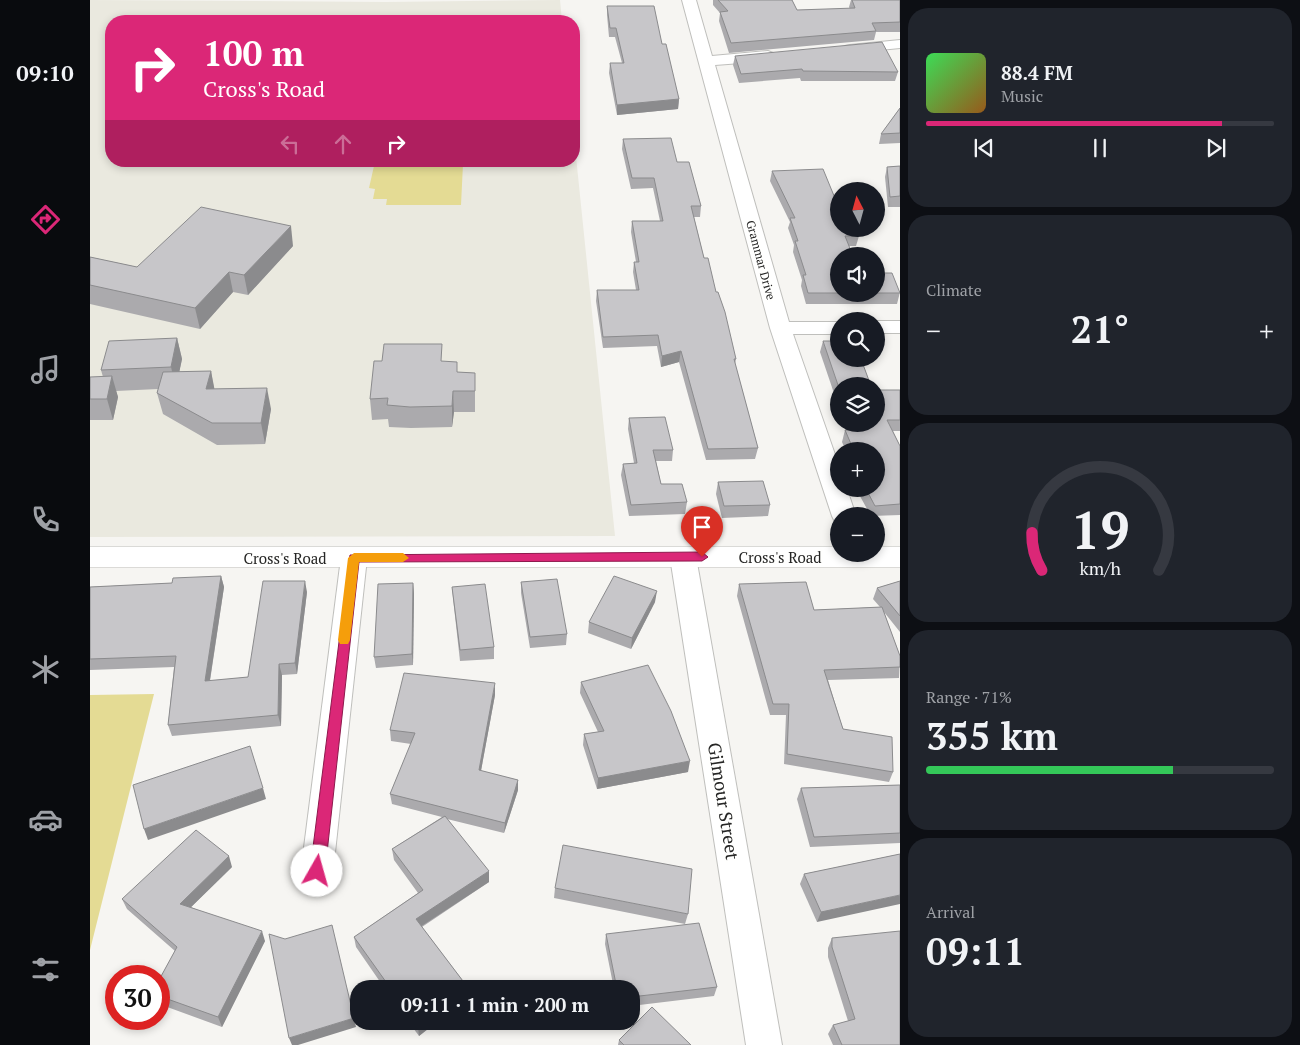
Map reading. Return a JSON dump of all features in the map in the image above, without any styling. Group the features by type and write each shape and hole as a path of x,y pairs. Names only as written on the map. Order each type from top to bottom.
{"street":[{"name":"Grammar Drive","path":"688,0 780,328 841,507"},
{"path":"832,50 900,44"},
{"path":"705,61 783,54"},
{"path":"885,327 900,327"},
{"path":"780,328 830,328"},
{"name":"Cross's Road","path":"90,557 354,558 830,555"},
{"name":"Cross's Road","path":"885,556 900,557"},
{"name":"Gilmour Street","path":"683,557 764,1045"},
{"path":"317,871 354,558"}],"shaded area":[{"path":"90,0 386,2 560,0 561,15 105,15 105,167 577,167 615,536 90,537"},
{"path":"374,167 463,167 461,205 386,205 387,199 373,199 375,189 369,188"},
{"path":"154,694 90,950 90,695"}],"building":[{"path":"718,0 792,0 797,10 855,8 852,0 900,0 900,22 872,23 876,31 731,43 720,12 728,11"},
{"path":"607,6 654,6 662,44 666,44 679,99 617,105 610,63 624,63 616,28 610,28"},
{"path":"882,42 898,72 803,71 802,69 741,74 735,56"},
{"path":"900,108 900,133 881,134"},
{"path":"671,138 677,162 689,162 701,206 691,206 704,258 708,258 716,292 718,292 725,312 736,359 734,359 758,448 708,449 681,351 662,356 658,335 603,337 597,290 639,290 634,262 639,262 632,221 663,221 654,178 632,178 623,139"},
{"path":"900,166 900,196 890,197 887,167"},
{"path":"823,169 830,186 830,238 846,238 849,247 830,247 830,293 808,293 803,275 806,275 795,241 798,241 790,218 795,218 772,171"},
{"path":"201,207 291,226 244,275 229,272 195,308 90,285 90,257 137,267"},
{"path":"885,273 892,273 900,293 885,293"},
{"path":"177,338 171,367 101,370 109,341"},
{"path":"823,341 830,341 830,362"},
{"path":"384,344 442,344 441,361 457,362 457,372 475,373 475,391 453,391 452,406 410,407 387,405 388,398 370,399 374,361 382,361"},
{"path":"832,367 864,367 868,377 835,377"},
{"path":"211,371 206,389 267,388 261,423 212,423 157,393 163,372"},
{"path":"112,376 107,399 90,399 90,377"},
{"path":"885,390 900,390 900,420 887,420 900,446 900,504 875,506 870,497 885,497 885,442 850,442 846,432 885,432"},
{"path":"665,417 673,450 653,450 661,484 682,484 687,502 631,505 623,464 637,463 629,418"},
{"path":"763,481 770,505 724,506 718,482"},
{"path":"221,576 205,681 248,677 263,581 305,581 295,663 279,664 278,715 168,725 176,656 90,659 90,587 172,583 173,578"},
{"path":"614,576 657,591 632,638 589,622"},
{"path":"557,579 567,634 530,637 521,582"},
{"path":"900,581 900,616 877,588"},
{"path":"806,582 814,610 882,607 900,656 900,667 824,670 843,729 892,737 893,772 787,754 789,704 773,704 739,584"},
{"path":"413,583 412,654 374,657 378,584"},
{"path":"485,584 494,647 460,650 452,587"},
{"path":"648,665 671,711 690,761 598,778 584,734 604,731 581,682"},
{"path":"404,673 495,683 479,770 518,780 505,823 390,794 415,733 390,730"},
{"path":"250,746 263,788 144,829 133,785"},
{"path":"900,785 900,833 814,837 801,788"},
{"path":"445,816 489,871 416,919 462,980 385,980 354,937 423,890 392,849"},
{"path":"196,830 229,856 180,904 262,931 218,1017 170,1000 170,965 167,965 177,947 122,899"},
{"path":"563,845 692,869 688,914 555,888"},
{"path":"900,854 900,895 821,912 804,874"},
{"path":"699,923 717,987 640,996 640,980 615,980 606,934"},
{"path":"332,925 350,1001 350,1019 289,1038 269,934 285,939"},
{"path":"900,931 900,1045 842,1045 833,1025 855,1019 832,947 832,938"},
{"path":"652,1007 691,1045 624,1045 619,1040 629,1030 640,1030 640,1019"}],"slow traffic":[{"path":"344,640 354,558 403,558"}],"route":[{"path":"317,871 354,558 702,557"}]}
